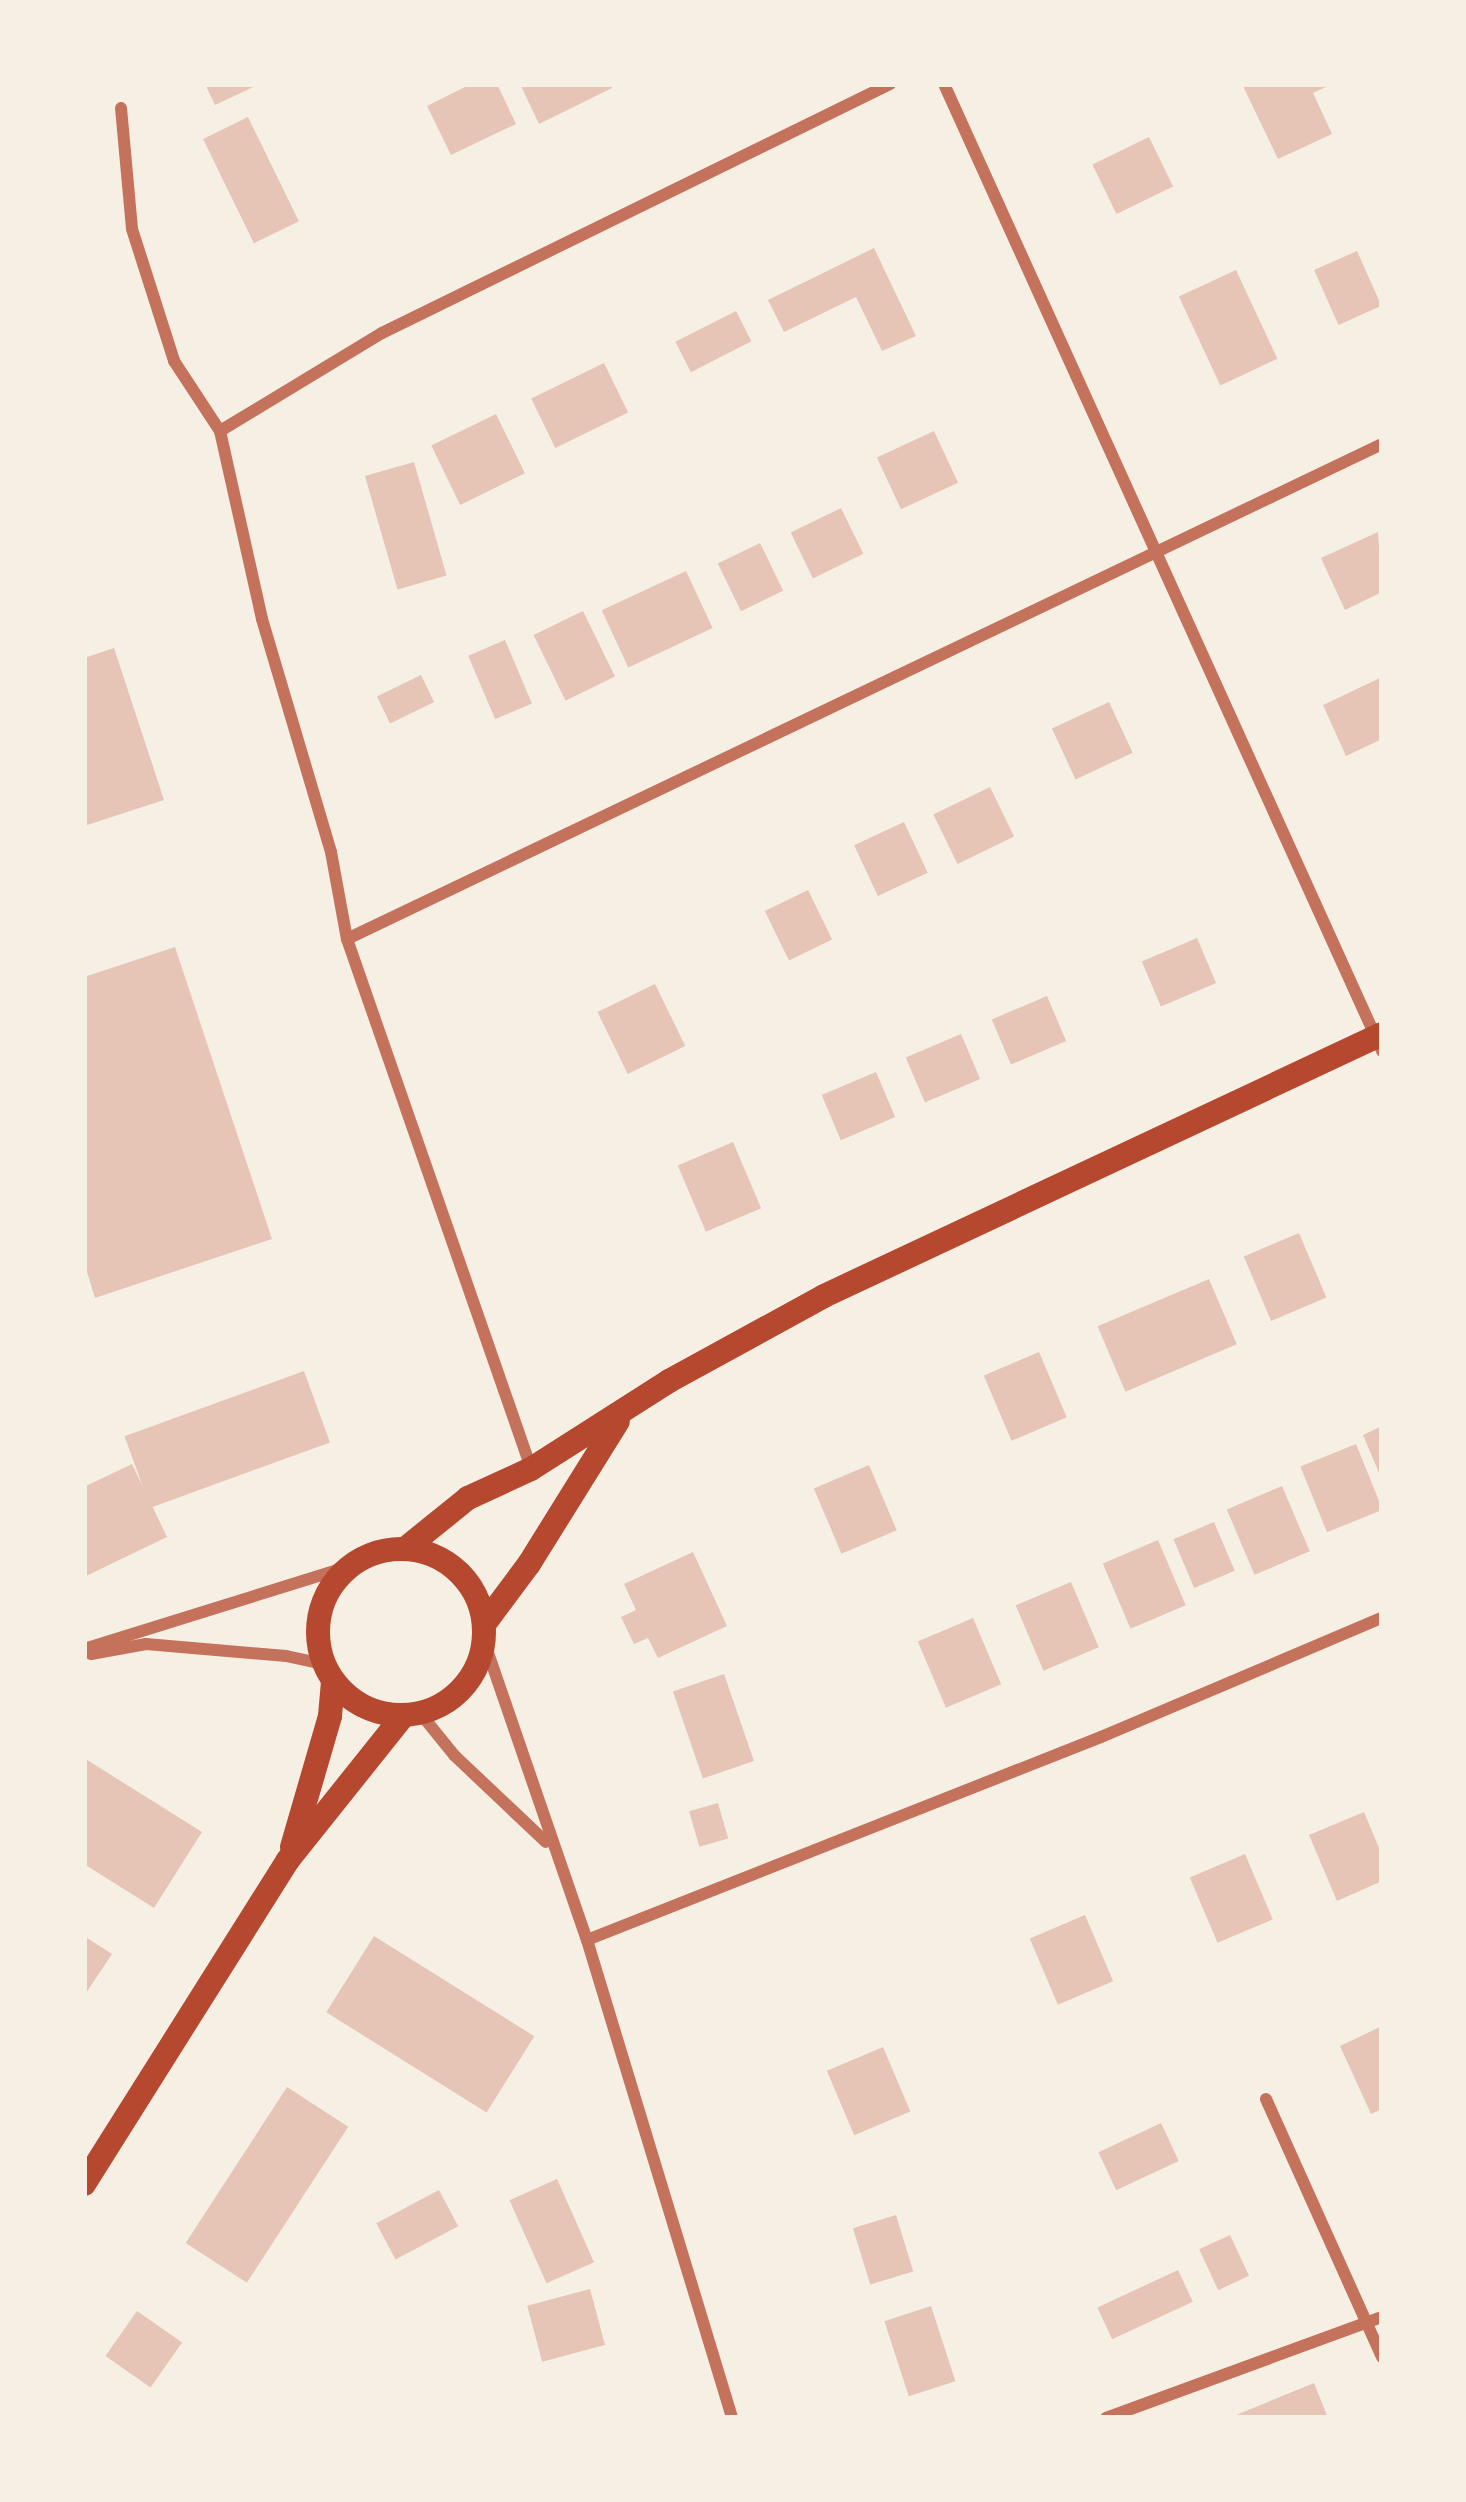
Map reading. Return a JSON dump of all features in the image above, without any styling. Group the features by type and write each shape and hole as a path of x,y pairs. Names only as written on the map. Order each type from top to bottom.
{"main road":[{"path":"406,1548 468,1498 531,1469 669,1381 824,1296 1380,1041"},
{"path":"84,2184 288,1860 411,1715 463,1689 485,1633 623,1414"},
{"path":"288,1860 330,1716 328,1673 317,1638 320,1611 331,1586 350,1566 376,1552 406,1548 435,1555 460,1571 477,1595 485,1633"},
{"path":"328,1673 352,1700 376,1712 411,1715"}],"street":[{"path":"220,430 382,332 890,84"},
{"path":"944,84 1380,1041"},
{"path":"121,107 132,229 174,361 220,430 262,619 331,852 347,939 531,1469"},
{"path":"347,939 1382,444"},
{"path":"84,1652 350,1566"},
{"path":"587,1940 1101,1737 1382,1618"},
{"path":"485,1633 551,1848 587,1940 732,2418"},
{"path":"84,1652 146,1644 286,1655 328,1673"},
{"path":"411,1715 551,1848"},
{"path":"1266,2099 1382,2357"},
{"path":"1106,2418 1382,2317"}],"building":[{"path":"205,84 260,84 215,105"},
{"path":"471,84 497,84 516,124 451,155 427,106"},
{"path":"520,84 610,84 612,88 539,124"},
{"path":"1242,84 1332,84 1313,93 1332,134 1278,159"},
{"path":"248,117 299,221 254,243 203,139"},
{"path":"1149,137 1173,186 1116,214 1092,165"},
{"path":"874,248 916,336 882,351 856,297 784,332 768,300"},
{"path":"1357,251 1381,306 1338,325 1314,270"},
{"path":"1236,270 1277,359 1220,385 1179,297"},
{"path":"736,311 751,341 691,372 675,342"},
{"path":"604,363 628,412 555,448 531,399"},
{"path":"496,414 525,473 460,505 431,446"},
{"path":"934,431 958,483 901,509 877,458"},
{"path":"414,462 447,575 398,589 365,476"},
{"path":"841,508 863,554 813,578 791,533"},
{"path":"1378,532 1382,592 1345,610 1321,558"},
{"path":"760,543 783,591 741,611 718,564"},
{"path":"686,571 713,628 628,667 602,610"},
{"path":"583,611 615,677 566,701 534,635"},
{"path":"505,640 532,704 495,719 468,656"},
{"path":"114,648 164,800 84,826 84,658"},
{"path":"421,675 434,702 390,723 377,696"},
{"path":"1380,678 1382,739 1346,756 1323,705"},
{"path":"1109,702 1133,753 1076,779 1052,729"},
{"path":"990,787 1014,836 957,864 933,815"},
{"path":"904,822 928,873 878,896 854,845"},
{"path":"808,890 832,939 789,960 765,911"},
{"path":"1197,938 1216,983 1161,1007 1142,961"},
{"path":"175,947 272,1239 95,1298 84,1262 84,977"},
{"path":"655,984 685,1046 628,1074 597,1012"},
{"path":"1047,996 1066,1041 1011,1065 992,1019"},
{"path":"961,1034 980,1079 925,1103 906,1057"},
{"path":"876,1072 895,1117 841,1140 822,1095"},
{"path":"733,1142 761,1208 706,1232 678,1165"},
{"path":"1299,1233 1326,1297 1271,1321 1244,1256"},
{"path":"1209,1279 1237,1344 1125,1392 1098,1326"},
{"path":"1039,1352 1067,1417 1012,1441 984,1375"},
{"path":"304,1371 330,1442 151,1508 125,1436"},
{"path":"1382,1426 1382,1480 1363,1435"},
{"path":"1356,1444 1382,1510 1327,1532 1300,1466"},
{"path":"132,1464 167,1537 84,1577 84,1487"},
{"path":"869,1465 897,1530 842,1554 814,1488"},
{"path":"1282,1486 1310,1551 1255,1575 1227,1509"},
{"path":"1214,1522 1235,1571 1194,1588 1173,1539"},
{"path":"1158,1540 1186,1605 1131,1629 1103,1563"},
{"path":"693,1552 727,1626 658,1658 648,1638 634,1644 621,1617 636,1610 624,1584"},
{"path":"1071,1582 1099,1647 1044,1671 1016,1605"},
{"path":"973,1618 1001,1684 946,1708 918,1641"},
{"path":"724,1674 754,1761 703,1779 673,1692"},
{"path":"84,1758 202,1832 154,1908 84,1864"},
{"path":"718,1803 728,1839 699,1847 689,1811"},
{"path":"1364,1812 1382,1855 1382,1881 1337,1901 1309,1835"},
{"path":"1245,1854 1273,1919 1218,1943 1190,1877"},
{"path":"1085,1915 1113,1981 1058,2005 1030,1938"},
{"path":"84,1936 112,1954 84,1996"},
{"path":"374,1936 534,2036 487,2112 326,2012"},
{"path":"1382,2026 1382,2109 1371,2114 1340,2046"},
{"path":"883,2047 910,2111 854,2135 827,2071"},
{"path":"287,2087 348,2127 247,2283 186,2243"},
{"path":"1161,2123 1179,2161 1116,2190 1098,2152"},
{"path":"557,2179 594,2262 547,2283 509,2200"},
{"path":"439,2190 458,2226 396,2260 376,2223"},
{"path":"896,2215 913,2271 870,2285 853,2228"},
{"path":"1230,2235 1249,2276 1218,2290 1199,2249"},
{"path":"1178,2270 1193,2302 1112,2339 1097,2308"},
{"path":"590,2289 605,2345 542,2362 527,2306"},
{"path":"931,2306 955,2381 909,2396 884,2321"},
{"path":"137,2311 182,2343 151,2388 105,2356"},
{"path":"1314,2383 1328,2418 1229,2418"}]}
